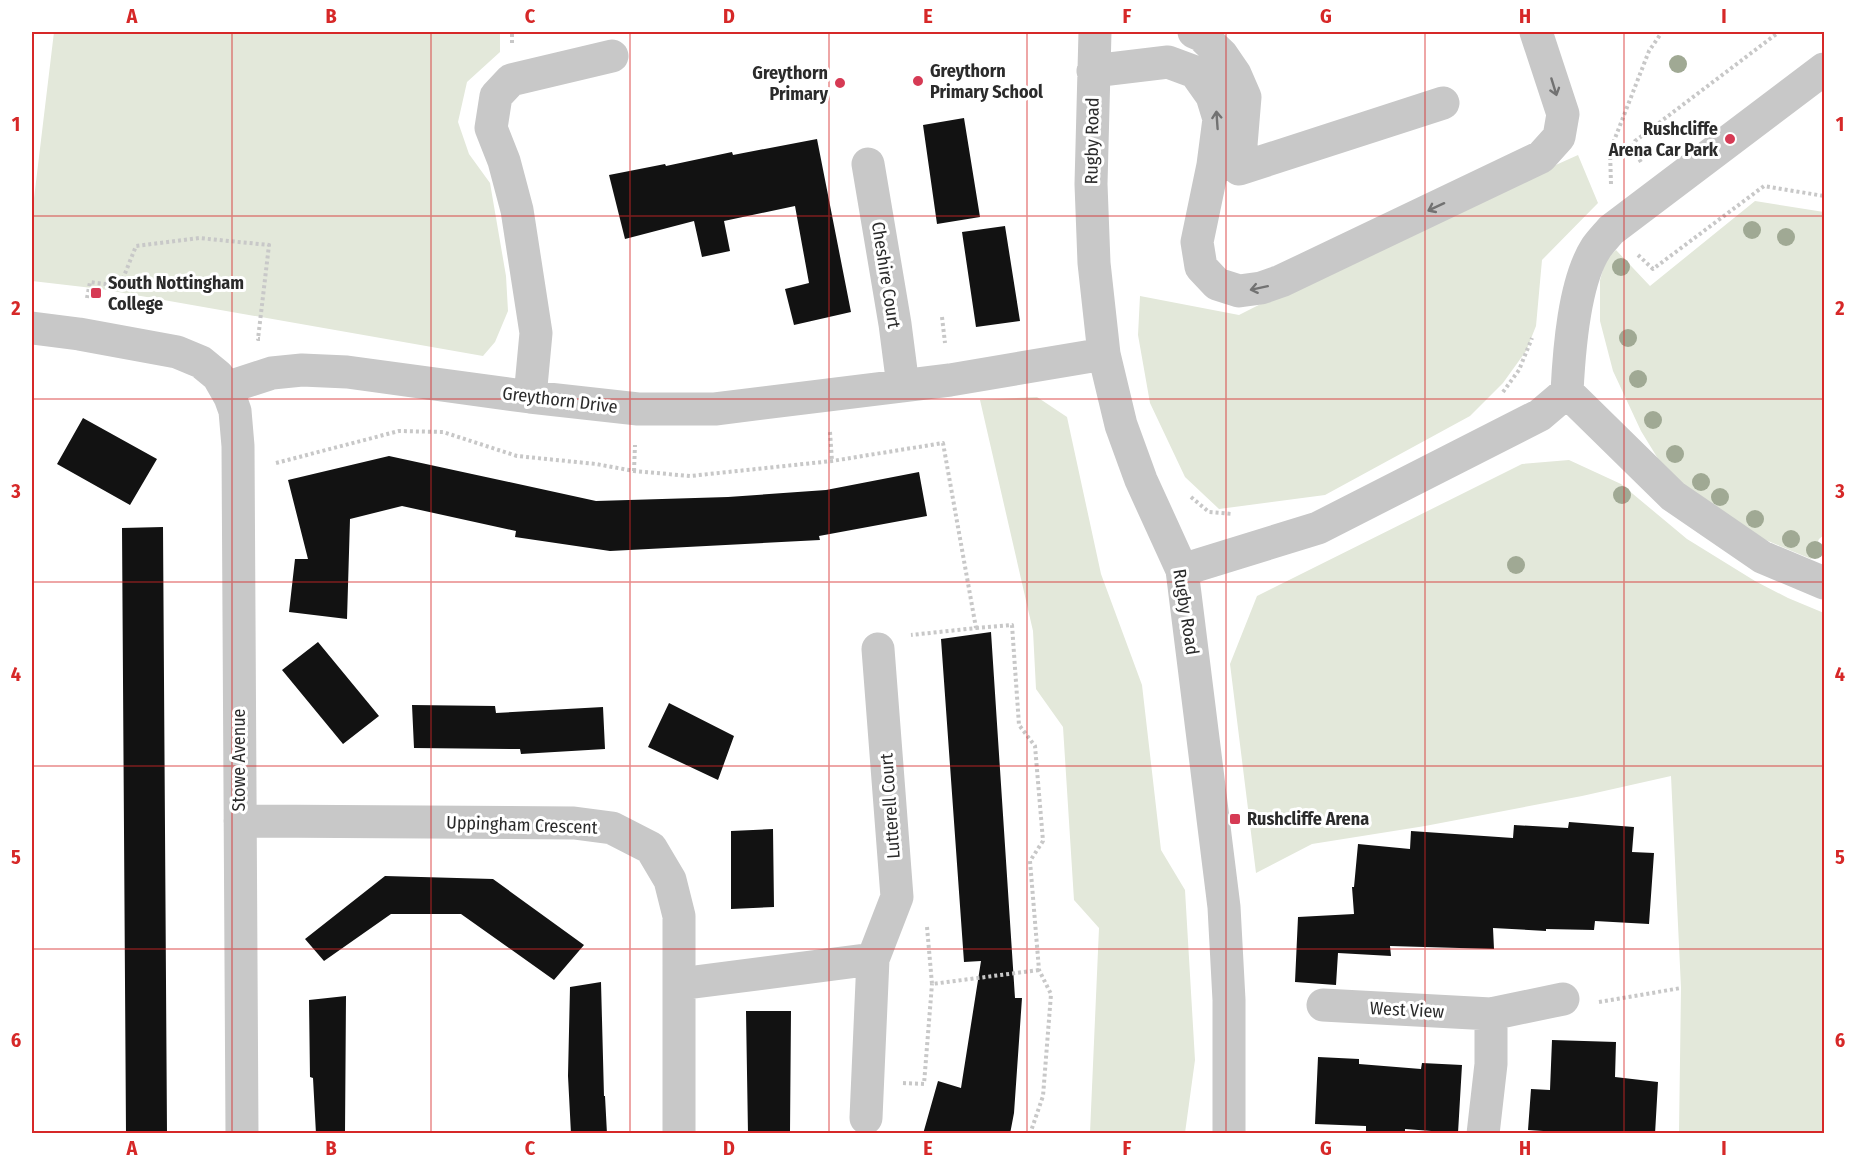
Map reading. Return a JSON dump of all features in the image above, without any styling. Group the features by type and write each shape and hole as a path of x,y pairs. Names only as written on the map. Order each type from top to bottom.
{"street":[{"name":"Rugby Road","path":"1095,32 1091,184 1094,263 1104,354 1121,424 1141,480 1182,570 1224,907 1229,1000 1229,1134"},
{"path":"1194,32 1201,35 1222,55 1235,74 1245,97 1226,167 1197,242 1201,267 1217,284 1239,291 1261,288 1281,281 1541,157 1559,137 1563,114 1536,32"},
{"path":"530,397 536,333 517,210 504,161 491,128 496,96 511,80 612,57"},
{"path":"1094,71 1168,62 1195,72 1212,96 1219,119 1226,167"},
{"path":"1182,570 1318,528 1540,415 1567,392 1569,353 1582,278 1597,247 1611,230 1824,69"},
{"path":"1226,167 1443,103"},
{"name":"Cheshire Court","path":"868,164 903,386"},
{"path":"32,328 79,334 187,355 209,367 226,388"},
{"name":"Greythorn Drive","path":"226,388 272,373 303,370 346,372 638,409 715,409 903,386 1104,354"},
{"name":"Stowe Avenue","path":"226,388 235,411 238,446 242,1134"},
{"path":"1567,392 1673,496 1762,557 1823,578"},
{"name":"Lutterell Court","path":"866,1118 873,959 897,897 878,649"},
{"name":"Uppingham Crescent","path":"240,821 574,822 612,828 651,848 670,880 679,916 679,1134"},
{"path":"679,984 873,959"},
{"name":"West View","path":"1323,1005 1491,1014 1563,999"},
{"path":"1483,1134 1491,1064 1491,1014"}],"path":[{"path":"1611,194 1610,151 1649,51 1662,32"},
{"path":"1644,166 1632,148 1635,141 1779,32"},
{"path":"1653,269 1764,186 1824,196"},
{"path":"79,334 90,282 120,286 136,246 199,238 269,244 258,339 270,340"},
{"path":"1502,394 1519,370 1534,329"},
{"path":"238,467 263,467 399,431 443,432 518,456 690,476 832,461 943,443 976,628"},
{"path":"1155,510 1185,492 1209,512 1240,515"},
{"path":"878,649 901,636 1011,625 1019,725 1035,746 1043,841 1030,861 1039,970 1051,994 1043,1096 1030,1134"},
{"path":"868,1080 924,1084 932,984 926,916"},
{"path":"932,984 1039,970"},
{"path":"1563,999 1578,1006 1681,988"}],"shaded area":[{"path":"54,32 500,32 500,52 467,82 458,122 469,154 490,183 506,276 508,311 495,342 483,356 101,289 32,281 32,215"},
{"path":"1578,155 1598,203 1542,260 1536,326 1526,351 1503,383 1470,416 1325,495 1219,509 1185,477 1150,403 1138,335 1140,296 1239,315 1367,250"},
{"path":"1755,201 1824,212 1824,535 1819,539 1811,559 1761,538 1692,493 1660,462 1641,431 1613,371 1600,321 1600,280 1606,259 1616,250 1650,286"},
{"path":"1037,397 1067,417 1101,574 1142,685 1161,850 1185,890 1195,1060 1185,1133 1090,1133 1099,928 1074,900 1063,727 1036,689 1033,631 980,400"},
{"path":"1569,460 1621,484 1687,539 1755,581 1824,613 1824,1133 1679,1133 1681,988 1671,776 1582,796 1425,826 1312,844 1256,873 1230,664 1257,596 1522,464"}],"building":[{"path":"964,118 980,217 937,224 923,125"},
{"path":"817,139 851,312 794,325 785,289 809,283 795,206 724,221 730,251 702,257 694,221 625,239 609,175"},
{"path":"1005,226 1020,321 976,327 962,232"},
{"path":"83,418 157,459 130,505 57,464"},
{"path":"389,456 596,501 728,497 826,490 919,472 927,516 819,536 820,540 610,551 515,537 516,531 402,506 350,519 347,619 289,612 295,559 308,559 288,480"},
{"path":"163,527 167,1134 126,1134 122,528"},
{"path":"991,632 1015,998 1022,998 1014,1113 1010,1134 923,1134 938,1081 961,1088 981,961 964,962 941,639"},
{"path":"318,642 379,716 343,744 282,670"},
{"path":"669,703 734,736 718,780 648,747"},
{"path":"412,705 495,706 496,713 603,707 605,749 521,754 520,749 414,748"},
{"path":"1569,822 1634,827 1632,852 1654,853 1649,924 1595,921 1594,930 1546,929 1546,931 1493,928 1494,949 1390,946 1391,956 1338,953 1336,985 1295,982 1298,917 1354,914 1352,887 1354,887 1358,844 1410,849 1411,831 1513,838 1514,825 1568,828"},
{"path":"773,829 774,907 731,909 731,831"},
{"path":"385,876 493,879 584,945 554,980 461,914 391,914 324,961 305,939"},
{"path":"601,982 607,1134 571,1134 568,1076 570,987"},
{"path":"346,996 345,1134 316,1134 313,1078 310,1077 309,1000"},
{"path":"746,1011 791,1011 790,1134 748,1134"},
{"path":"1552,1040 1616,1042 1615,1077 1658,1082 1655,1134 1589,1134 1528,1130 1531,1089 1550,1090"},
{"path":"1318,1057 1359,1059 1359,1064 1421,1069 1422,1063 1462,1065 1458,1133 1405,1129 1405,1134 1366,1132 1366,1126 1315,1124"}],"place":[{"name":"Greythorn Primary School","path":"918,81"},
{"name":"Greythorn Primary","path":"840,83"},
{"name":"Rushcliffe Arena Car Park","path":"1730,139"},
{"name":"South Nottingham College","path":"96,293"},
{"name":"Rushcliffe Arena","path":"1235,819"}]}
